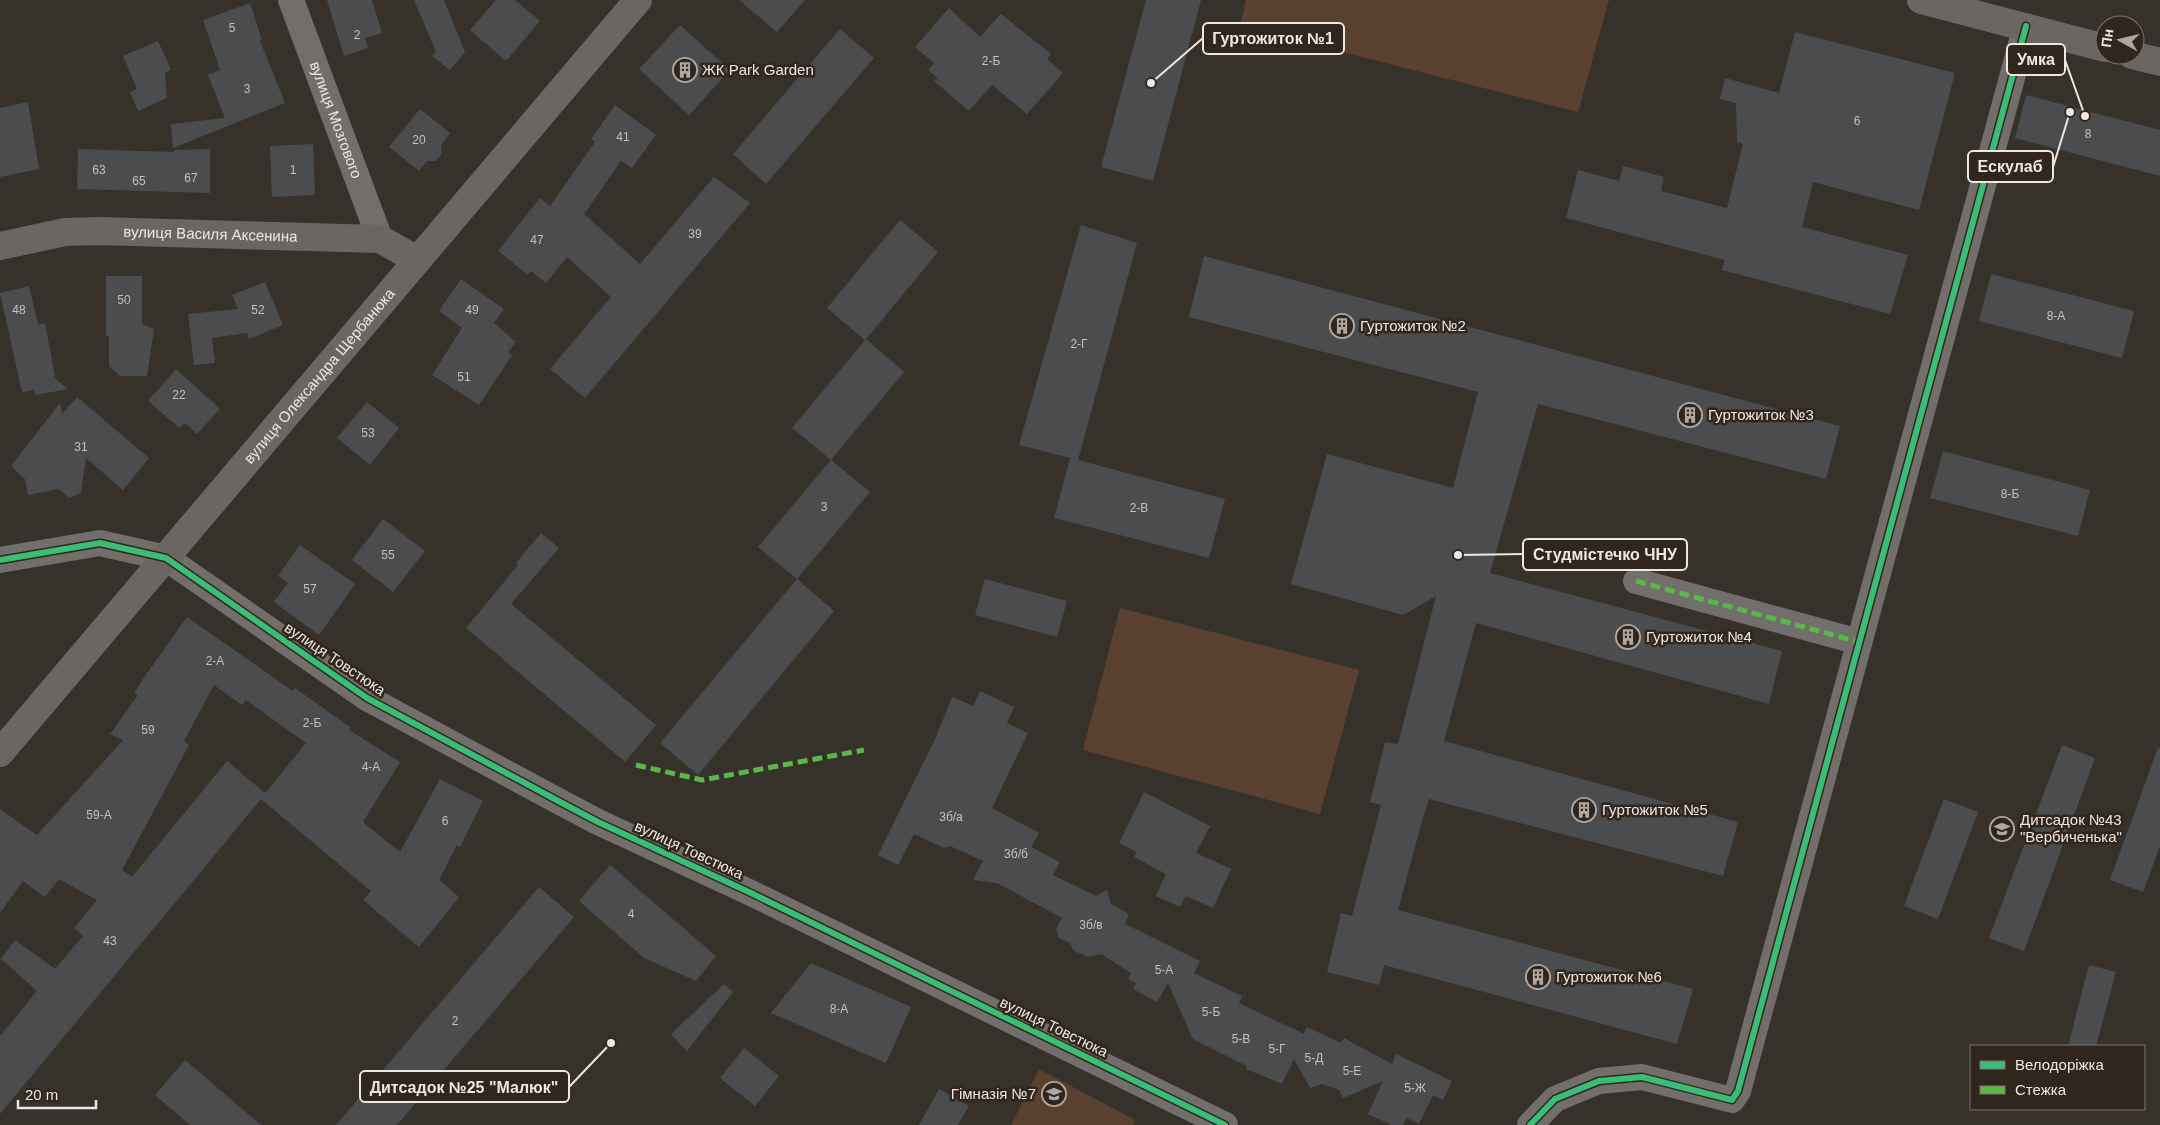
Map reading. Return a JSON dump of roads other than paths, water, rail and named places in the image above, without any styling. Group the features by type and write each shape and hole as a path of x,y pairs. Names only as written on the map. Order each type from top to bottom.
{"street":[{"name":"вулиця Мозгового","path":"291,0 380,238"},
{"name":"вулиця Олександра Щербанюка","path":"0,753 638,0"},
{"path":"1921,0 2095,45"},
{"path":"1530,1125 1555,1099 1600,1080 1642,1077 1732,1100 1735,1095 1763,1003 2026,26"},
{"path":"2145,58 2160,62"},
{"name":"вулиця Василя Аксенина","path":"0,246 64,232 98,231 380,238"},
{"path":"380,238 416,260"},
{"path":"0,560 100,543 166,558"},
{"name":"вулиця Товстюка","path":"166,558 367,698 536,789 598,822 760,897 1225,1125"},
{"path":"1636,581 1859,642"}],"place":[{"name":"ЖК Park Garden","path":"685,70"},
{"name":"Гуртожиток №1","path":"1151,83"},
{"name":"Ескулаб","path":"2070,112"},
{"name":"Умка","path":"2085,116"},
{"name":"Гуртожиток №2","path":"1342,326"},
{"name":"Гуртожиток №3","path":"1690,415"},
{"name":"Студмістечко ЧНУ","path":"1458,555"},
{"name":"Гуртожиток №4","path":"1628,637"},
{"name":"Гуртожиток №5","path":"1584,810"},
{"name":"Дитсадок №43 \"Вербиченька\"","path":"2002,829"},
{"name":"Гуртожиток №6","path":"1538,977"},
{"name":"Дитсадок №25 \"Малюк\"","path":"611,1043"},
{"name":"Гімназія №7","path":"1054,1094"}]}
